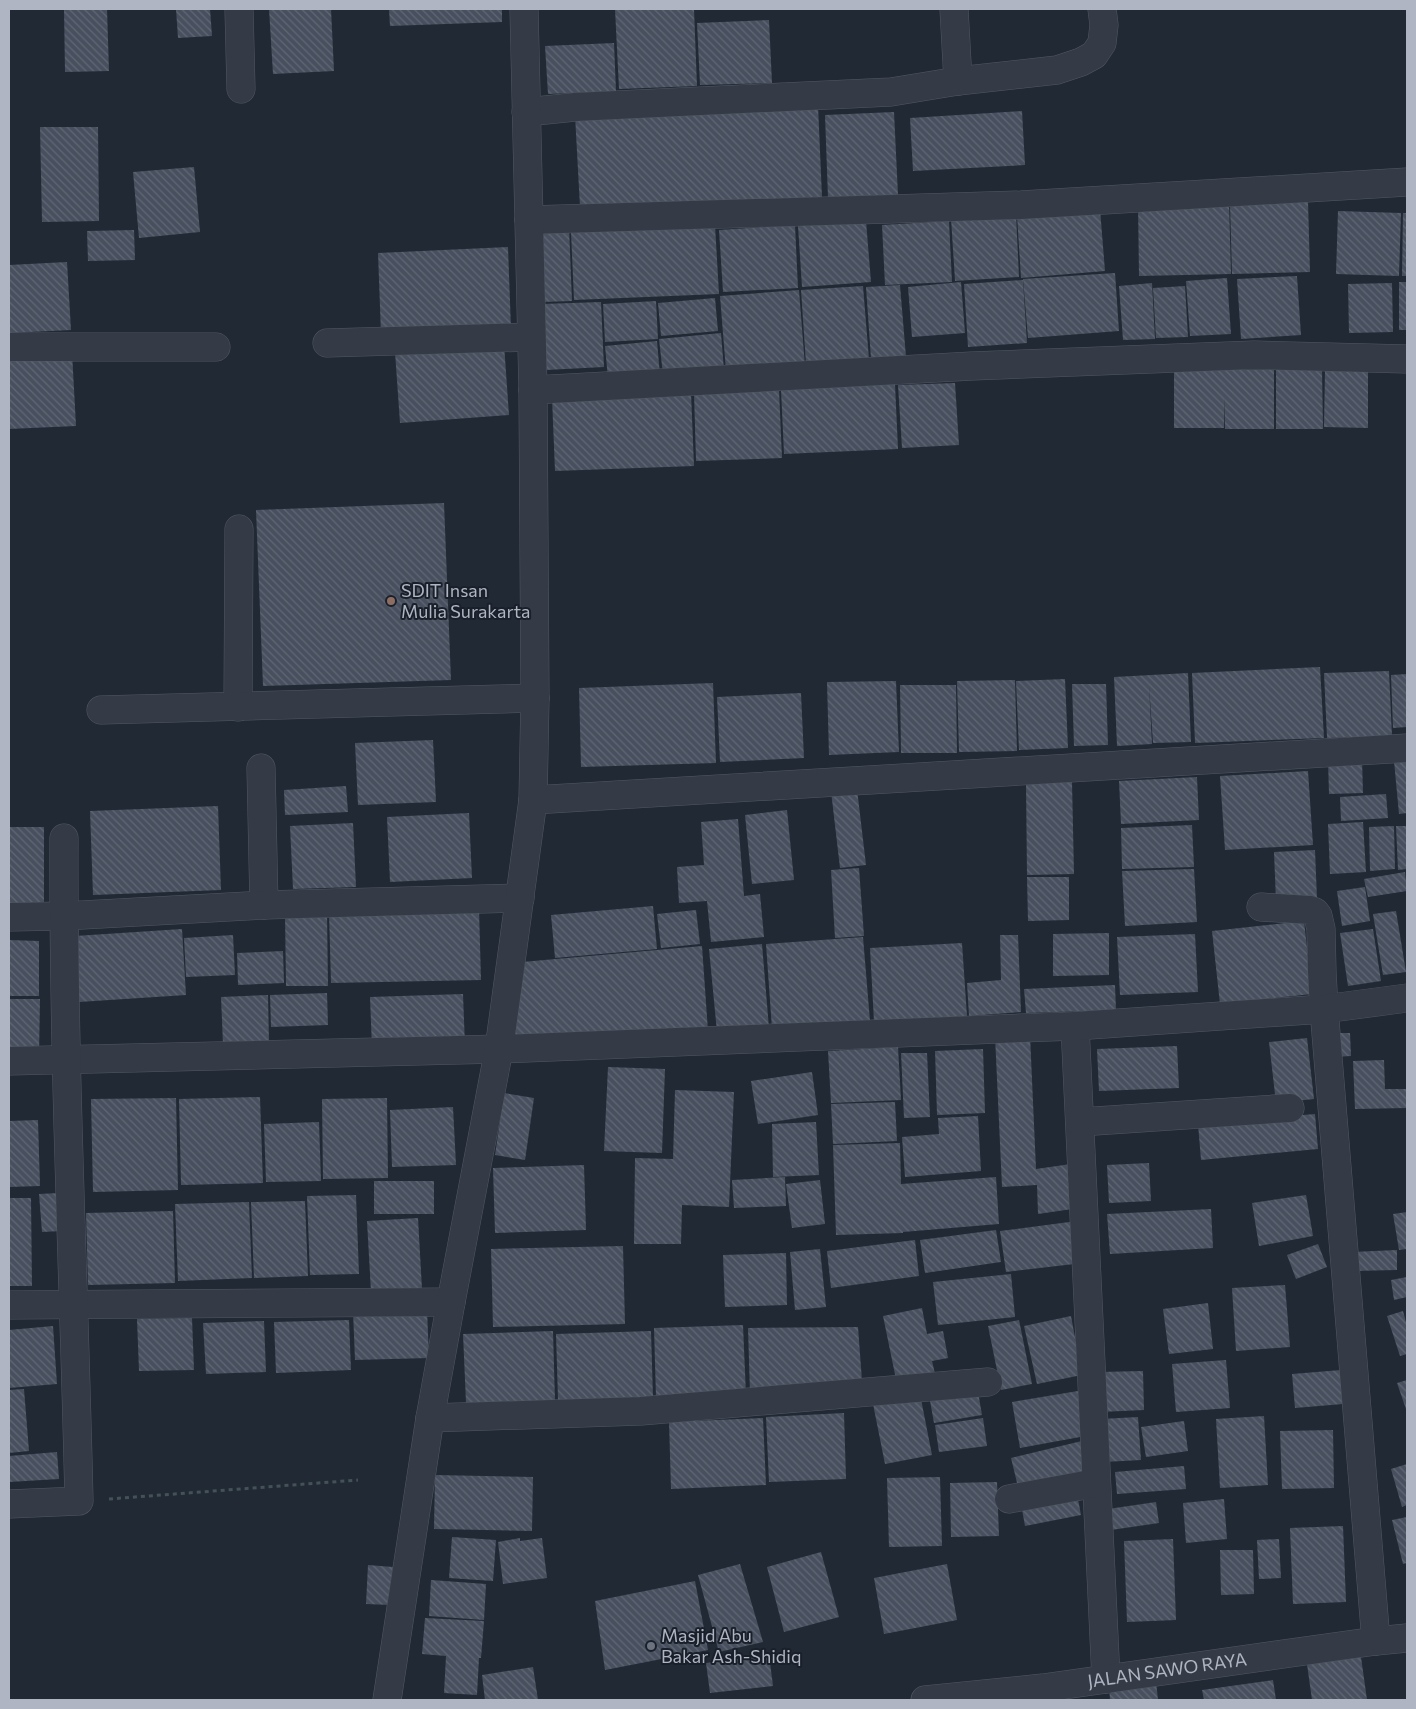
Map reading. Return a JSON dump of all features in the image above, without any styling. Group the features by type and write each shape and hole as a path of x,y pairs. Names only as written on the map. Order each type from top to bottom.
{"street":[{"path":"239,9 241,89"},
{"path":"387,1700 430,1418 450,1302 499,1049 533,800 535,698 533,390 524,9"},
{"path":"954,9 958,81"},
{"path":"526,112 576,107 891,92 958,81 1057,70 1081,62 1094,54 1102,43 1104,25 1102,9"},
{"path":"529,220 1021,205 1407,182"},
{"path":"326,343 531,337"},
{"path":"9,348 216,347"},
{"path":"533,390 972,366 1254,355 1407,359"},
{"path":"238,707 239,529"},
{"path":"102,710 535,698"},
{"path":"533,800 1407,748"},
{"path":"261,768 264,905"},
{"path":"9,1504 79,1501 67,1059 64,838"},
{"path":"9,917 64,916 264,905 520,898"},
{"path":"1261,908 1310,910 1318,916 1321,930 1324,1009 1376,1641"},
{"path":"9,1061 499,1049 1075,1026 1324,1009 1407,998"},
{"path":"1075,1026 1106,1680"},
{"path":"1080,1122 1290,1108"},
{"path":"9,1305 450,1302"},
{"path":"430,1418 641,1411 988,1382"},
{"path":"1009,1499 1096,1483"},
{"name":"JALAN SAWO RAYA","path":"926,1700 1044,1694 1106,1680 1407,1638"}],"path":[{"path":"79,1501 358,1480"}],"building":[{"path":"64,9 107,9 109,71 65,72"},
{"path":"176,9 210,9 212,36 178,38"},
{"path":"269,9 331,9 334,71 273,74"},
{"path":"389,9 502,9 502,22 390,26"},
{"path":"615,9 694,9 697,86 619,89"},
{"path":"769,20 772,83 700,85 697,23"},
{"path":"614,43 616,91 548,94 545,46"},
{"path":"818,105 822,197 580,207 575,115"},
{"path":"1022,111 1025,165 913,171 910,118"},
{"path":"894,112 898,195 828,198 825,115"},
{"path":"40,127 98,127 99,221 42,222"},
{"path":"194,167 200,232 139,238 133,172"},
{"path":"1229,201 1231,274 1139,276 1138,203"},
{"path":"1308,201 1310,272 1232,274 1230,204"},
{"path":"1100,209 1105,271 1021,278 1017,215"},
{"path":"1338,211 1401,213 1399,276 1336,274"},
{"path":"1403,213 1407,213 1407,276 1402,276"},
{"path":"1016,214 1019,277 955,281 951,218"},
{"path":"866,221 871,282 802,287 798,226"},
{"path":"949,221 952,282 885,285 882,225"},
{"path":"715,225 719,294 574,300 571,232"},
{"path":"795,225 798,288 723,292 719,230"},
{"path":"569,226 572,301 542,302 539,227"},
{"path":"134,230 135,260 88,261 87,231"},
{"path":"508,247 511,329 381,334 378,253"},
{"path":"67,262 71,330 9,333 9,265"},
{"path":"1115,273 1119,331 1028,338 1023,279"},
{"path":"1297,276 1301,335 1241,339 1237,279"},
{"path":"1227,278 1231,334 1190,336 1186,281"},
{"path":"1023,280 1027,343 968,347 964,284"},
{"path":"961,282 965,333 912,337 908,287"},
{"path":"1399,282 1407,282 1407,330 1399,330"},
{"path":"1152,283 1155,339 1123,340 1119,286"},
{"path":"1392,283 1393,332 1349,333 1348,284"},
{"path":"900,285 906,357 871,359 866,287"},
{"path":"863,286 869,359 806,364 801,290"},
{"path":"1185,286 1188,337 1156,338 1153,288"},
{"path":"799,290 805,366 726,371 720,296"},
{"path":"715,298 718,331 661,336 658,303"},
{"path":"656,301 658,339 605,342 603,304"},
{"path":"601,302 604,367 546,370 542,304"},
{"path":"721,333 724,370 663,375 659,339"},
{"path":"657,341 660,375 608,379 605,346"},
{"path":"504,344 509,415 400,423 395,352"},
{"path":"72,352 76,426 9,429 9,356"},
{"path":"1276,369 1322,369 1323,429 1276,429"},
{"path":"1174,370 1274,370 1274,429 1225,429 1225,397 1224,428 1174,428"},
{"path":"1325,370 1368,370 1368,428 1324,427"},
{"path":"955,383 959,445 902,448 898,385"},
{"path":"895,384 898,449 784,454 781,390"},
{"path":"779,389 782,458 696,461 694,393"},
{"path":"691,392 694,466 555,471 552,398"},
{"path":"444,503 451,680 263,686 256,510"},
{"path":"1320,667 1324,738 1195,743 1192,673"},
{"path":"1389,671 1392,736 1327,738 1324,673"},
{"path":"1188,673 1191,742 1153,743 1149,685 1152,744 1117,746 1114,677"},
{"path":"1407,674 1407,727 1393,728 1391,675"},
{"path":"1065,679 1068,748 1019,750 1016,681"},
{"path":"1015,680 1017,751 959,752 957,681"},
{"path":"896,681 899,752 829,755 827,682"},
{"path":"713,683 716,763 581,767 579,688"},
{"path":"1072,684 1106,684 1108,745 1074,746"},
{"path":"900,685 956,685 957,753 901,753"},
{"path":"801,693 804,758 720,762 717,697"},
{"path":"433,740 436,802 358,805 355,743"},
{"path":"1362,759 1363,793 1329,794 1328,760"},
{"path":"1407,759 1407,813 1399,814 1394,761"},
{"path":"1308,771 1313,845 1225,850 1220,776"},
{"path":"1197,777 1199,820 1121,824 1119,781"},
{"path":"1072,782 1074,874 1027,875 1026,783"},
{"path":"346,786 348,812 285,815 284,790"},
{"path":"857,789 866,865 840,868 831,791"},
{"path":"1386,794 1388,818 1341,821 1340,797"},
{"path":"218,806 221,890 93,895 90,811"},
{"path":"787,810 794,880 752,884 745,815"},
{"path":"469,813 472,878 390,882 387,817"},
{"path":"738,819 744,896 760,894 764,937 711,942 707,901 679,903 677,867 704,865 701,822"},
{"path":"1363,822 1366,872 1330,874 1328,824"},
{"path":"353,823 356,887 293,889 290,826"},
{"path":"1192,825 1194,867 1122,869 1121,828"},
{"path":"1394,826 1395,869 1370,871 1369,827"},
{"path":"1396,826 1407,826 1407,869 1398,870"},
{"path":"9,827 44,827 44,911 9,911"},
{"path":"1315,850 1317,899 1276,901 1274,852"},
{"path":"859,868 864,936 835,938 831,870"},
{"path":"1194,869 1197,922 1125,926 1122,871"},
{"path":"1405,872 1407,891 1368,897 1364,879"},
{"path":"1027,877 1069,877 1069,920 1028,921"},
{"path":"1365,887 1370,921 1342,926 1337,891"},
{"path":"653,906 657,949 555,958 551,915"},
{"path":"479,909 481,980 331,983 329,913"},
{"path":"696,910 700,944 661,948 657,914"},
{"path":"1396,911 1406,972 1383,975 1373,914"},
{"path":"327,913 328,986 286,986 285,914"},
{"path":"1304,921 1312,994 1220,1004 1212,931"},
{"path":"182,929 186,995 79,1002 75,936"},
{"path":"1373,929 1381,981 1348,986 1340,933"},
{"path":"1109,933 1109,975 1053,976 1053,934"},
{"path":"1195,934 1198,992 1120,995 1117,937"},
{"path":"233,935 235,975 186,977 184,938"},
{"path":"1000,935 1018,935 1021,1012 969,1016 967,983 1001,980"},
{"path":"863,937 870,1021 772,1029 766,944"},
{"path":"9,940 39,941 39,996 9,996"},
{"path":"962,943 967,1016 874,1022 870,948"},
{"path":"762,944 769,1028 717,1032 709,949"},
{"path":"702,946 708,1031 508,1046 522,962"},
{"path":"283,951 284,983 238,985 237,953"},
{"path":"1115,985 1116,1010 1026,1013 1024,989"},
{"path":"327,993 328,1025 271,1027 270,995"},
{"path":"463,994 465,1046 372,1048 370,997"},
{"path":"268,995 269,1042 223,1044 221,997"},
{"path":"9,999 40,999 39,1056 9,1055"},
{"path":"1333,1033 1350,1033 1351,1056 1334,1057"},
{"path":"1030,1035 1036,1169 1071,1164 1079,1208 1038,1214 1037,1185 1002,1187 995,1036"},
{"path":"1307,1038 1314,1099 1276,1103 1269,1042"},
{"path":"1177,1046 1179,1088 1099,1091 1097,1049"},
{"path":"898,1047 901,1100 831,1103 828,1051"},
{"path":"983,1049 985,1113 937,1115 935,1051"},
{"path":"901,1053 927,1053 930,1117 904,1118"},
{"path":"1384,1060 1385,1089 1407,1089 1407,1108 1355,1109 1353,1061"},
{"path":"608,1067 665,1069 662,1153 604,1151"},
{"path":"812,1072 818,1115 758,1124 751,1081"},
{"path":"675,1090 734,1092 729,1207 682,1205 681,1244 634,1244 635,1158 673,1159"},
{"path":"504,1093 534,1098 525,1160 495,1155"},
{"path":"260,1097 263,1183 181,1185 179,1099"},
{"path":"176,1098 178,1190 93,1192 91,1099"},
{"path":"387,1098 388,1178 323,1179 322,1099"},
{"path":"895,1102 897,1141 833,1144 831,1104"},
{"path":"453,1107 456,1165 392,1167 390,1110"},
{"path":"1315,1114 1318,1149 1201,1160 1198,1124"},
{"path":"978,1116 981,1171 905,1177 902,1137 939,1134 938,1118"},
{"path":"38,1120 40,1186 9,1187 9,1121"},
{"path":"319,1122 321,1181 266,1182 264,1124"},
{"path":"816,1122 819,1175 773,1177 772,1124"},
{"path":"900,1143 901,1184 996,1177 999,1224 903,1233 836,1235 833,1145"},
{"path":"1149,1163 1151,1201 1109,1203 1107,1165"},
{"path":"584,1165 586,1230 495,1233 493,1168"},
{"path":"785,1177 786,1206 734,1208 732,1180"},
{"path":"820,1180 825,1224 792,1228 786,1184"},
{"path":"374,1181 434,1181 434,1214 374,1214"},
{"path":"59,1193 62,1231 42,1232 39,1194"},
{"path":"356,1195 359,1274 310,1275 307,1196"},
{"path":"1306,1195 1313,1236 1259,1246 1252,1203"},
{"path":"9,1198 31,1198 32,1286 9,1286"},
{"path":"305,1201 308,1276 254,1278 251,1202"},
{"path":"249,1202 252,1278 178,1281 175,1204"},
{"path":"1211,1209 1213,1248 1110,1254 1107,1214"},
{"path":"173,1211 175,1283 88,1285 86,1213"},
{"path":"1407,1212 1407,1249 1399,1250 1393,1214"},
{"path":"418,1218 422,1289 371,1292 367,1221"},
{"path":"1077,1221 1083,1263 1006,1272 1000,1231"},
{"path":"996,1230 1001,1262 925,1273 920,1240"},
{"path":"915,1240 919,1276 831,1288 827,1251"},
{"path":"1318,1244 1327,1267 1296,1279 1287,1255"},
{"path":"623,1246 625,1324 493,1327 491,1249"},
{"path":"820,1249 826,1307 795,1310 790,1252"},
{"path":"1397,1250 1397,1270 1353,1271 1352,1252"},
{"path":"786,1253 787,1305 725,1307 723,1255"},
{"path":"1011,1274 1015,1317 938,1325 933,1282"},
{"path":"1407,1277 1407,1297 1394,1300 1391,1280"},
{"path":"1285,1285 1290,1347 1236,1351 1232,1288"},
{"path":"1208,1303 1213,1349 1169,1354 1163,1309"},
{"path":"922,1308 927,1334 943,1331 948,1358 932,1361 937,1382 898,1389 883,1316"},
{"path":"427,1309 429,1358 355,1360 353,1311"},
{"path":"1403,1311 1407,1326 1407,1354 1400,1356 1387,1316"},
{"path":"1071,1316 1082,1375 1037,1384 1024,1326"},
{"path":"192,1318 194,1370 139,1371 137,1319"},
{"path":"349,1320 351,1370 276,1373 274,1322"},
{"path":"1019,1320 1032,1384 1001,1390 988,1326"},
{"path":"264,1321 266,1372 206,1374 203,1323"},
{"path":"743,1325 746,1395 656,1398 654,1328"},
{"path":"53,1326 57,1384 9,1388 9,1330"},
{"path":"858,1327 862,1381 750,1394 748,1328"},
{"path":"553,1331 555,1401 466,1403 463,1334"},
{"path":"651,1331 653,1397 558,1400 556,1334"},
{"path":"1226,1360 1230,1408 1176,1412 1172,1364"},
{"path":"1341,1370 1343,1404 1295,1408 1292,1374"},
{"path":"1143,1371 1144,1410 1100,1412 1099,1372"},
{"path":"1407,1380 1407,1412 1397,1383"},
{"path":"977,1386 982,1415 934,1423 929,1395"},
{"path":"24,1389 29,1451 9,1453 9,1390"},
{"path":"1084,1390 1091,1435 1020,1448 1012,1402"},
{"path":"920,1394 932,1455 885,1464 873,1404"},
{"path":"844,1413 846,1479 769,1482 766,1417"},
{"path":"1264,1416 1268,1485 1220,1488 1216,1419"},
{"path":"1138,1417 1141,1460 1104,1462 1101,1419"},
{"path":"763,1418 766,1485 671,1489 669,1422"},
{"path":"983,1418 987,1446 939,1452 935,1425"},
{"path":"1184,1421 1188,1451 1146,1457 1141,1427"},
{"path":"1333,1430 1334,1488 1282,1489 1280,1431"},
{"path":"1086,1440 1095,1478 1020,1495 1011,1458"},
{"path":"57,1452 59,1479 9,1482 9,1456"},
{"path":"1407,1464 1407,1505 1402,1507 1391,1469"},
{"path":"1184,1466 1186,1489 1117,1494 1115,1472"},
{"path":"435,1475 533,1477 532,1531 434,1529"},
{"path":"940,1477 942,1546 889,1547 887,1478"},
{"path":"997,1482 999,1536 951,1537 950,1483"},
{"path":"1077,1494 1081,1515 1025,1526 1021,1504"},
{"path":"1224,1499 1227,1539 1186,1543 1183,1503"},
{"path":"1156,1502 1159,1523 1111,1530 1108,1509"},
{"path":"1407,1517 1407,1563 1403,1564 1392,1520"},
{"path":"1343,1526 1346,1602 1293,1604 1290,1528"},
{"path":"452,1537 496,1540 493,1581 449,1578"},
{"path":"520,1538 520,1541 542,1538 547,1578 503,1584 498,1542"},
{"path":"1173,1539 1176,1620 1127,1622 1124,1541"},
{"path":"1279,1539 1281,1578 1259,1579 1257,1540"},
{"path":"1220,1550 1253,1550 1254,1594 1221,1595"},
{"path":"821,1552 839,1617 784,1632 767,1567"},
{"path":"740,1564 763,1642 719,1652 698,1575"},
{"path":"947,1564 957,1620 884,1634 874,1578"},
{"path":"368,1565 393,1567 390,1605 366,1604"},
{"path":"431,1580 486,1584 484,1620 429,1616"},
{"path":"695,1581 708,1650 605,1670 595,1601"},
{"path":"425,1618 484,1621 477,1695 444,1693 446,1656 422,1654"},
{"path":"769,1655 773,1686 710,1693 706,1663"},
{"path":"1361,1657 1367,1700 1312,1700 1307,1664"},
{"path":"533,1667 538,1700 485,1700 482,1675"},
{"path":"1273,1680 1276,1700 1204,1700 1202,1690"},
{"path":"1156,1681 1158,1700 1110,1700 1109,1686"}],"place":[{"name":"SDIT Insan Mulia Surakarta","path":"391,601"},
{"name":"Masjid Abu Bakar Ash-Shidiq","path":"651,1646"}]}
